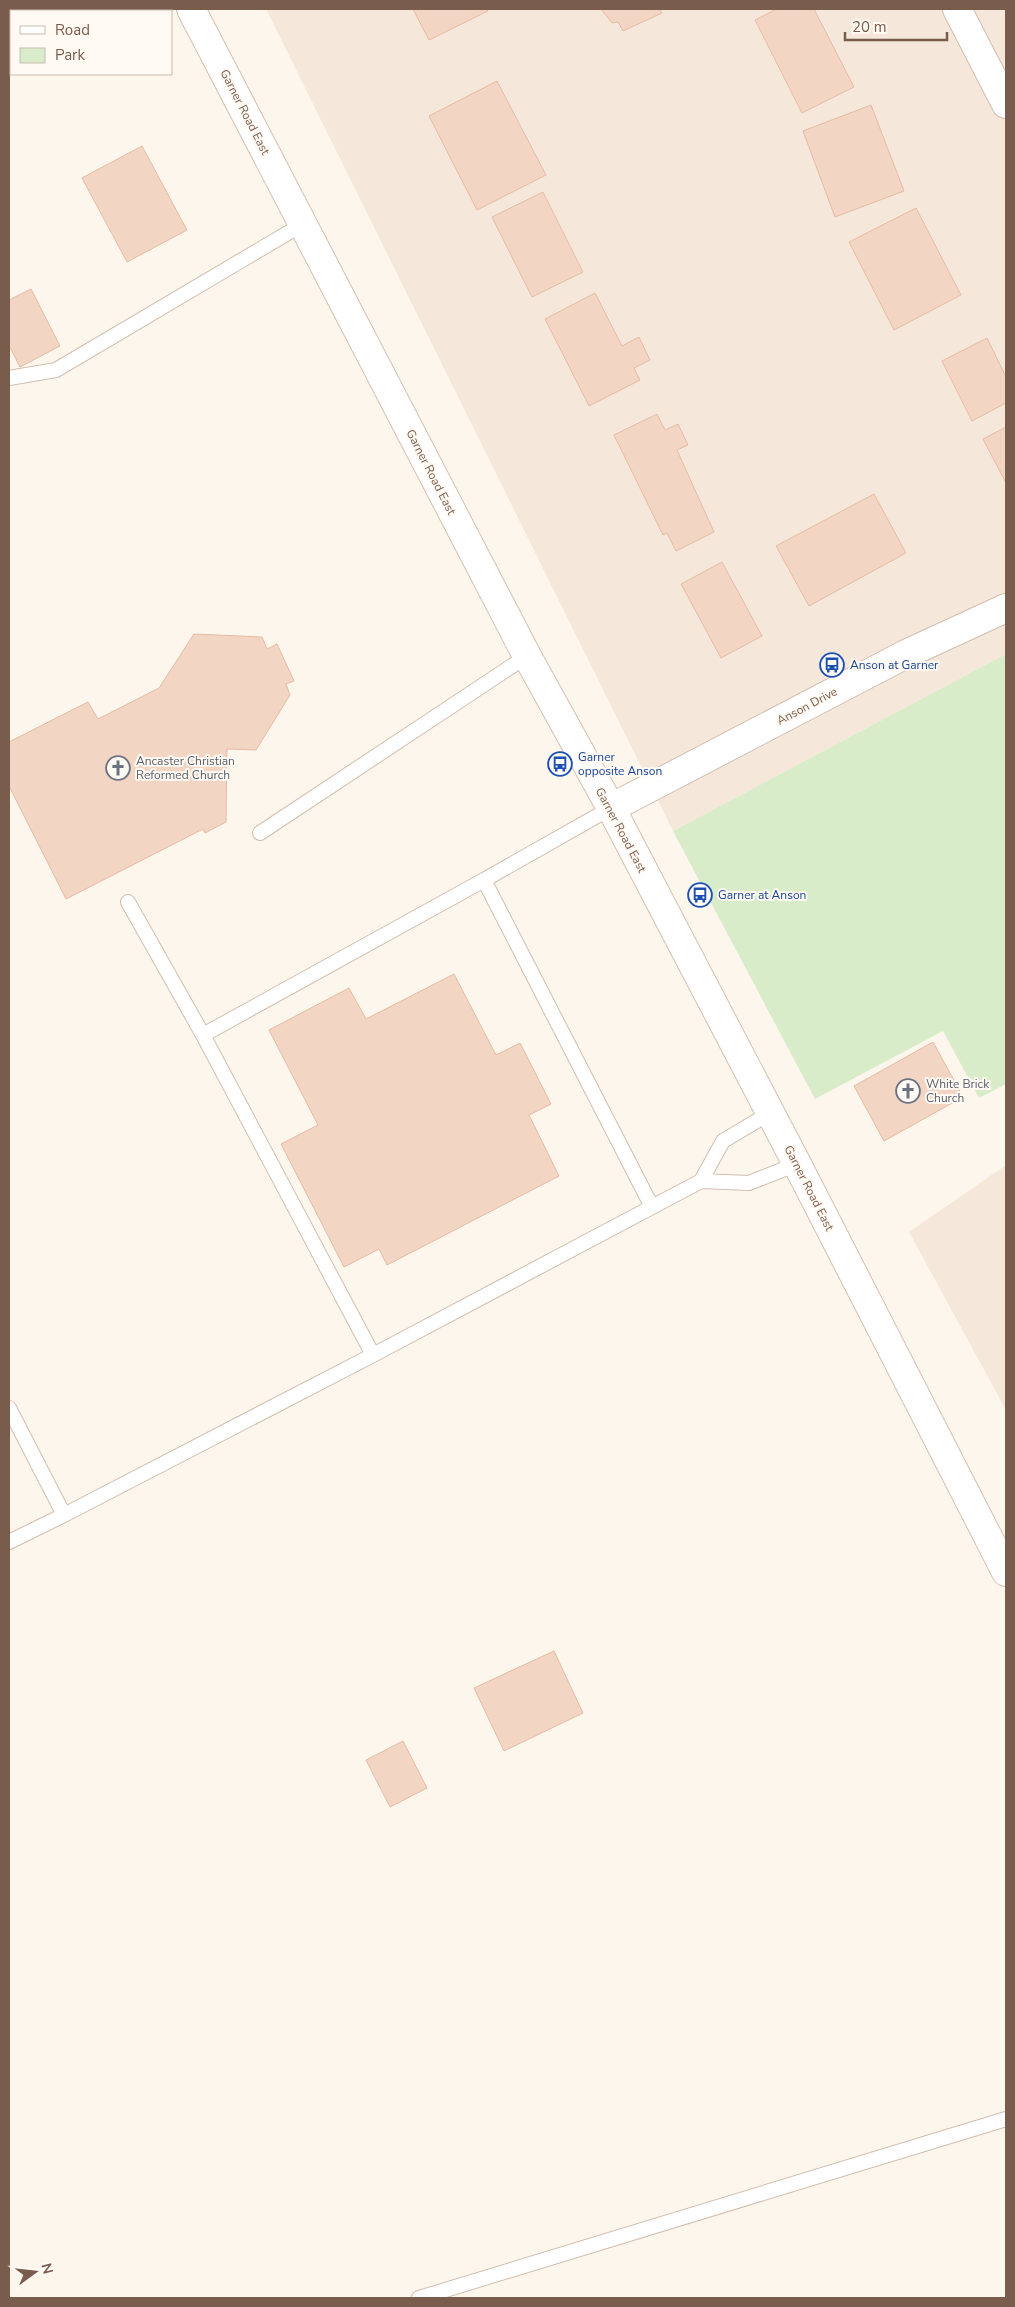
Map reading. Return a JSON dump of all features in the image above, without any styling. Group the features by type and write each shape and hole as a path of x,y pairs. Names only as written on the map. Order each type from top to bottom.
{"main road":[{"name":"Garner Road East","path":"191,9 527,656 611,808 797,1164 1006,1572"},
{"path":"957,9 1006,104"},
{"name":"Anson Drive","path":"611,808 906,654 1006,608"}],"lane":[{"path":"9,378 56,370 303,224"},
{"path":"260,834 527,656"},
{"path":"203,1035 611,808"},
{"path":"484,880 652,1207"},
{"path":"128,902 203,1035 373,1355"},
{"path":"701,1181 723,1141 770,1113"},
{"path":"9,1542 373,1355 701,1181 749,1183 797,1164"},
{"path":"9,1408 64,1515"},
{"path":"419,2298 1006,2119"}],"shaded area":[{"path":"266,9 1006,9 1006,654 673,831"},
{"path":"1006,1165 1006,1410 909,1232"}],"green space":[{"path":"1006,654 1006,1084 979,1098 943,1031 815,1099 673,831"}],"building":[{"path":"413,9 487,9 488,11 429,40"},
{"path":"601,9 660,9 662,13 623,31 618,22 612,23"},
{"path":"777,9 814,9 854,87 802,113 755,20"},
{"path":"497,81 546,175 477,210 429,116"},
{"path":"871,105 904,191 835,217 803,131"},
{"path":"142,146 187,230 127,262 82,178"},
{"path":"543,192 583,272 532,297 492,217"},
{"path":"916,208 961,295 894,330 849,242"},
{"path":"31,289 60,346 20,367 9,345 9,300"},
{"path":"595,293 622,346 639,337 650,360 634,368 640,380 589,406 545,319"},
{"path":"987,338 1006,377 1006,403 972,421 942,361"},
{"path":"657,414 665,430 678,424 688,445 677,450 714,532 676,551 667,533 663,535 614,435"},
{"path":"1006,427 1006,483 983,439"},
{"path":"874,494 906,553 809,606 776,546"},
{"path":"722,562 762,636 721,658 681,584"},
{"name":"Ancaster Christian Reformed Church","path":"194,634 262,637 267,649 277,644 294,681 286,684 290,695 256,750 227,749 226,822 205,833 203,829 66,899 9,786 9,742 88,702 98,719 159,688"},
{"path":"454,974 496,1055 520,1043 551,1104 529,1115 559,1176 387,1265 379,1249 344,1267 281,1144 318,1125 269,1030 349,988 366,1019"},
{"name":"White Brick Church","path":"933,1042 963,1097 884,1141 854,1086"},
{"path":"554,1651 583,1713 504,1751 474,1688"},
{"path":"403,1741 427,1788 390,1807 366,1760"}],"place":[{"name":"Anson at Garner","path":"832,665"},
{"name":"Garner opposite Anson","path":"560,764"},
{"name":"Ancaster Christian Reformed Church","path":"118,768"},
{"name":"Garner at Anson","path":"700,895"},
{"name":"White Brick Church","path":"908,1091"}]}
